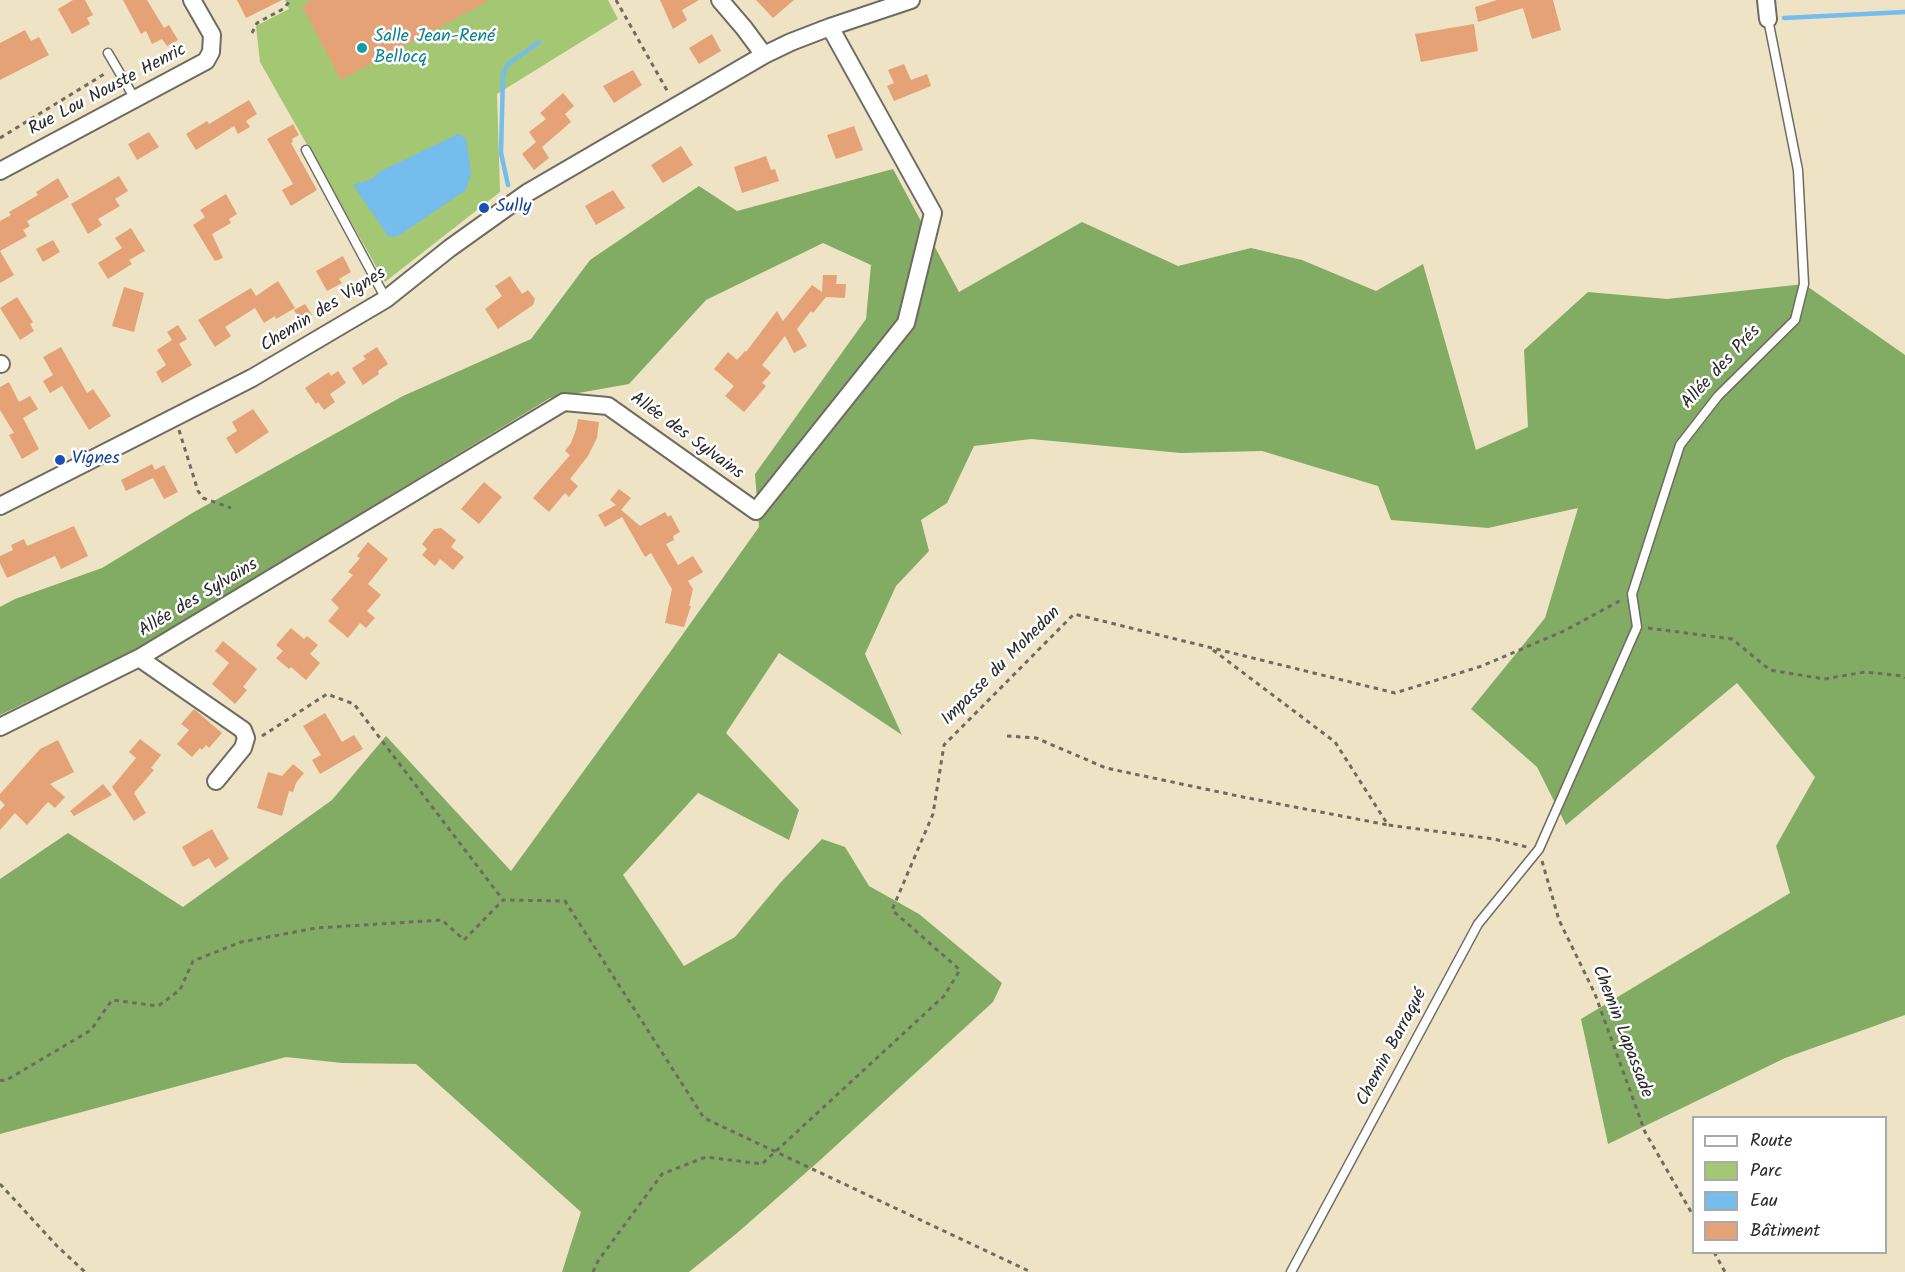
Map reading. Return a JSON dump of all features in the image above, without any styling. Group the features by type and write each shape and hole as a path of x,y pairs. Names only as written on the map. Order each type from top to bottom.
{"street":[{"name":"Rue Lou Nouste Henric","path":"0,171 206,61 211,52 212,35 192,0"},
{"path":"720,0 764,55"},
{"name":"Chemin des Vignes","path":"0,506 252,378 386,299 450,248 527,193 764,55 830,27 911,0"},
{"name":"Allée des Prés","path":"1766,0 1768,19"},
{"name":"Allée des Sylvains","path":"243,747 246,738 243,730 139,658 564,402 608,406 756,511 906,323 933,213 830,27"},
{"path":"0,727 139,658"},
{"path":"216,781 243,747"}],"lane":[{"name":"Allée des Prés","path":"1637,627 1632,594 1680,446 1718,396 1795,320 1804,284 1798,170 1768,19"},
{"path":"108,53 136,100"},
{"path":"306,150 386,299"},
{"path":"1539,849 1637,627"},
{"name":"Chemin Barraqué","path":"1291,1272 1478,924 1539,849"}],"path":[{"path":"252,33 257,23 283,9 291,0"},
{"path":"616,0 676,106"},
{"path":"0,138 116,67"},
{"path":"175,417 198,491 203,498 231,508"},
{"name":"Impasse du Mohedan","path":"593,1272 598,1261 662,1174 706,1157 762,1164 944,996 960,970 892,910 933,814 944,745 1074,614 1395,693 1482,666 1566,630 1632,594"},
{"path":"1637,627 1732,639 1770,670 1824,679 1865,672 1905,678"},
{"path":"1210,648 1335,741 1388,825"},
{"path":"243,747 327,694 354,705 503,900"},
{"path":"1007,736 1036,738 1106,768 1388,825 1494,839 1539,849"},
{"name":"Chemin Lapassade","path":"1539,849 1559,920 1595,994 1645,1131 1692,1213"},
{"path":"0,1080 5,1081 91,1030 112,1000 158,1006 180,990 194,961 241,942 316,928 442,920 464,940 503,900 565,901 704,1118 1031,1272"},
{"path":"0,1184 57,1246 85,1272"},
{"path":"1715,1254 1725,1272"}],"green space":[{"path":"285,0 608,0 618,19 497,94 500,192 385,282 260,62 256,26 289,9"},
{"path":"893,169 959,292 1082,222 1178,266 1251,248 1302,260 1376,291 1423,264 1476,450 1528,427 1524,350 1588,292 1667,299 1804,284 1905,355 1905,1015 1785,1058 1608,1144 1581,1019 1790,893 1776,846 1815,777 1737,683 1566,825 1537,767 1471,709 1545,618 1578,508 1488,528 1391,520 1378,486 1262,451 1181,453 1031,439 974,446 947,503 921,520 929,551 896,586 865,654 902,735 779,653 726,733 799,810 789,840 698,793 623,875 684,966 735,937 781,882 822,839 845,847 869,886 919,914 1002,983 993,1002 818,1162 689,1272 562,1272 581,1212 416,1064 342,1063 286,1057 0,1134 0,879 68,833 183,907 332,800 386,736 511,871 759,527 755,474 866,319 871,265 823,243 706,300 629,384 550,398 138,649 0,715 0,607 15,599 102,568 194,512 403,396 531,339 590,260 699,186 737,211"}],"water":[{"path":"458,134 466,138 471,173 466,190 398,236 389,237 353,185 372,179 379,172"}],"building":[{"path":"73,0 85,0 93,15 87,18 90,24 72,34 58,9"},
{"path":"123,0 147,0 164,28 169,25 178,40 167,46 162,39 152,44 146,31 141,34"},
{"path":"237,0 282,0 246,18"},
{"name":"Salle Jean-René Bellocq","path":"312,0 490,0 341,80 302,6"},
{"path":"660,0 699,0 682,10 687,20 673,29"},
{"path":"756,0 794,0 773,18"},
{"path":"1497,0 1553,0 1561,30 1532,39 1523,8 1478,22 1475,7"},
{"path":"1474,24 1478,51 1421,62 1415,34"},
{"path":"25,30 31,41 39,37 49,55 0,80 0,43"},
{"path":"712,34 721,51 699,64 689,48"},
{"path":"904,64 911,80 927,74 931,86 894,101 887,86 894,83 888,70"},
{"path":"633,70 642,85 614,103 603,86"},
{"path":"563,93 574,106 565,114 571,122 542,147 549,158 534,170 522,154 536,142 529,132 546,119 540,113"},
{"path":"249,100 257,114 246,121 250,127 238,134 234,126 196,150 186,134 207,121 209,124"},
{"path":"293,124 299,135 292,139 291,143 317,190 291,206 282,190 293,184 267,139"},
{"path":"854,126 863,150 836,159 827,135"},
{"path":"149,132 159,147 137,160 128,144"},
{"path":"681,146 693,165 663,183 651,165"},
{"path":"766,156 771,170 775,169 779,181 742,193 734,167"},
{"path":"119,176 128,191 115,199 120,206 98,219 102,225 88,234 71,204"},
{"path":"58,178 69,197 27,221 30,226 23,230 27,236 0,251 0,221 11,215 9,212 38,195 36,192"},
{"path":"613,190 625,208 596,225 585,206"},
{"path":"226,194 237,214 229,219 231,223 212,234 223,258 215,261 193,225 205,217 200,210"},
{"path":"131,228 145,251 129,260 132,264 108,279 98,263 122,248 115,238"},
{"path":"53,240 60,252 43,262 36,249"},
{"path":"0,251 14,275 0,283"},
{"path":"343,256 351,272 339,279 342,283 327,291 316,271"},
{"path":"823,275 837,275 836,284 846,284 845,298 826,297 813,313 811,311 797,329 807,346 794,353 785,336 762,365 771,373 762,383 766,386 744,412 725,396 734,386 714,369 728,352 737,360 746,352 777,311 783,321 812,285 822,292"},
{"path":"510,276 522,294 528,290 535,299 533,305 498,329 485,309 502,296 495,286"},
{"path":"278,281 295,308 264,323 255,308 225,327 231,336 215,347 198,320 251,288 256,296"},
{"path":"124,287 144,293 134,332 112,326"},
{"path":"17,297 33,322 30,324 34,331 20,340 0,308"},
{"path":"305,304 312,315 300,321 294,310"},
{"path":"178,325 187,339 179,344 192,365 162,383 156,372 166,365 157,350 172,340 167,332"},
{"path":"61,347 87,393 93,389 111,416 89,430 62,386 50,393 43,381 53,375 43,357"},
{"path":"377,347 388,364 378,371 379,374 363,385 352,368 366,359 363,356"},
{"path":"338,371 346,383 330,394 335,402 324,410 318,402 316,404 305,388 329,372 331,376"},
{"path":"9,382 19,402 30,396 38,409 23,418 39,449 22,459 9,435 14,433 0,410 0,387"},
{"path":"253,409 269,432 236,454 226,438 237,431 232,422"},
{"path":"578,419 599,422 597,438 588,456 570,479 578,486 569,497 565,493 549,512 533,498 570,455 565,451 571,443"},
{"path":"152,464 155,470 164,465 178,492 164,499 153,478 126,491 121,480"},
{"path":"484,482 502,497 479,524 461,509"},
{"path":"619,489 631,498 621,510 640,526 665,512 668,517 671,515 680,532 673,536 674,540 666,544 678,565 693,556 703,572 688,581 693,589 689,606 691,606 684,627 665,623 672,589 651,553 645,557 622,517 605,527 598,515 616,505 610,500"},
{"path":"74,526 88,556 61,569 55,556 7,578 0,563 0,556 13,550 11,545 24,539 27,546"},
{"path":"441,528 456,540 451,547 464,557 453,570 440,559 435,566 422,555 427,549 422,544 434,529"},
{"path":"368,542 388,559 368,584 381,595 367,611 375,618 366,628 360,623 348,638 328,621 339,608 331,600 353,575 348,572 360,558 357,556"},
{"path":"291,628 304,639 307,636 318,645 310,654 320,663 306,680 276,658 283,651 276,645"},
{"path":"223,641 257,669 243,687 247,690 235,704 212,684 229,663 215,651"},
{"path":"194,709 222,733 209,748 206,745 202,750 200,748 192,757 177,744 189,730 181,724"},
{"path":"325,713 342,742 354,735 363,749 320,774 312,760 321,755 303,726"},
{"path":"140,739 161,755 151,768 154,770 134,793 146,813 134,821 112,787 136,758 129,752"},
{"path":"58,740 74,772 50,784 65,797 55,808 48,802 27,825 15,813 0,830 0,810 5,805 0,800 0,794 40,749"},
{"path":"293,764 304,773 296,783 293,792 289,791 282,816 257,808 268,772 282,776"},
{"path":"103,784 112,795 74,816 70,811"},
{"path":"212,829 229,859 215,868 209,858 193,867 182,847"}],"waterway":[{"path":"1784,18 1905,12"},
{"path":"508,185 501,153 503,75 508,64 539,42"}],"place":[{"name":"Salle Jean-René Bellocq","path":"362,48"},
{"name":"Sully","path":"484,208"},
{"name":"Vignes","path":"60,460"}]}
